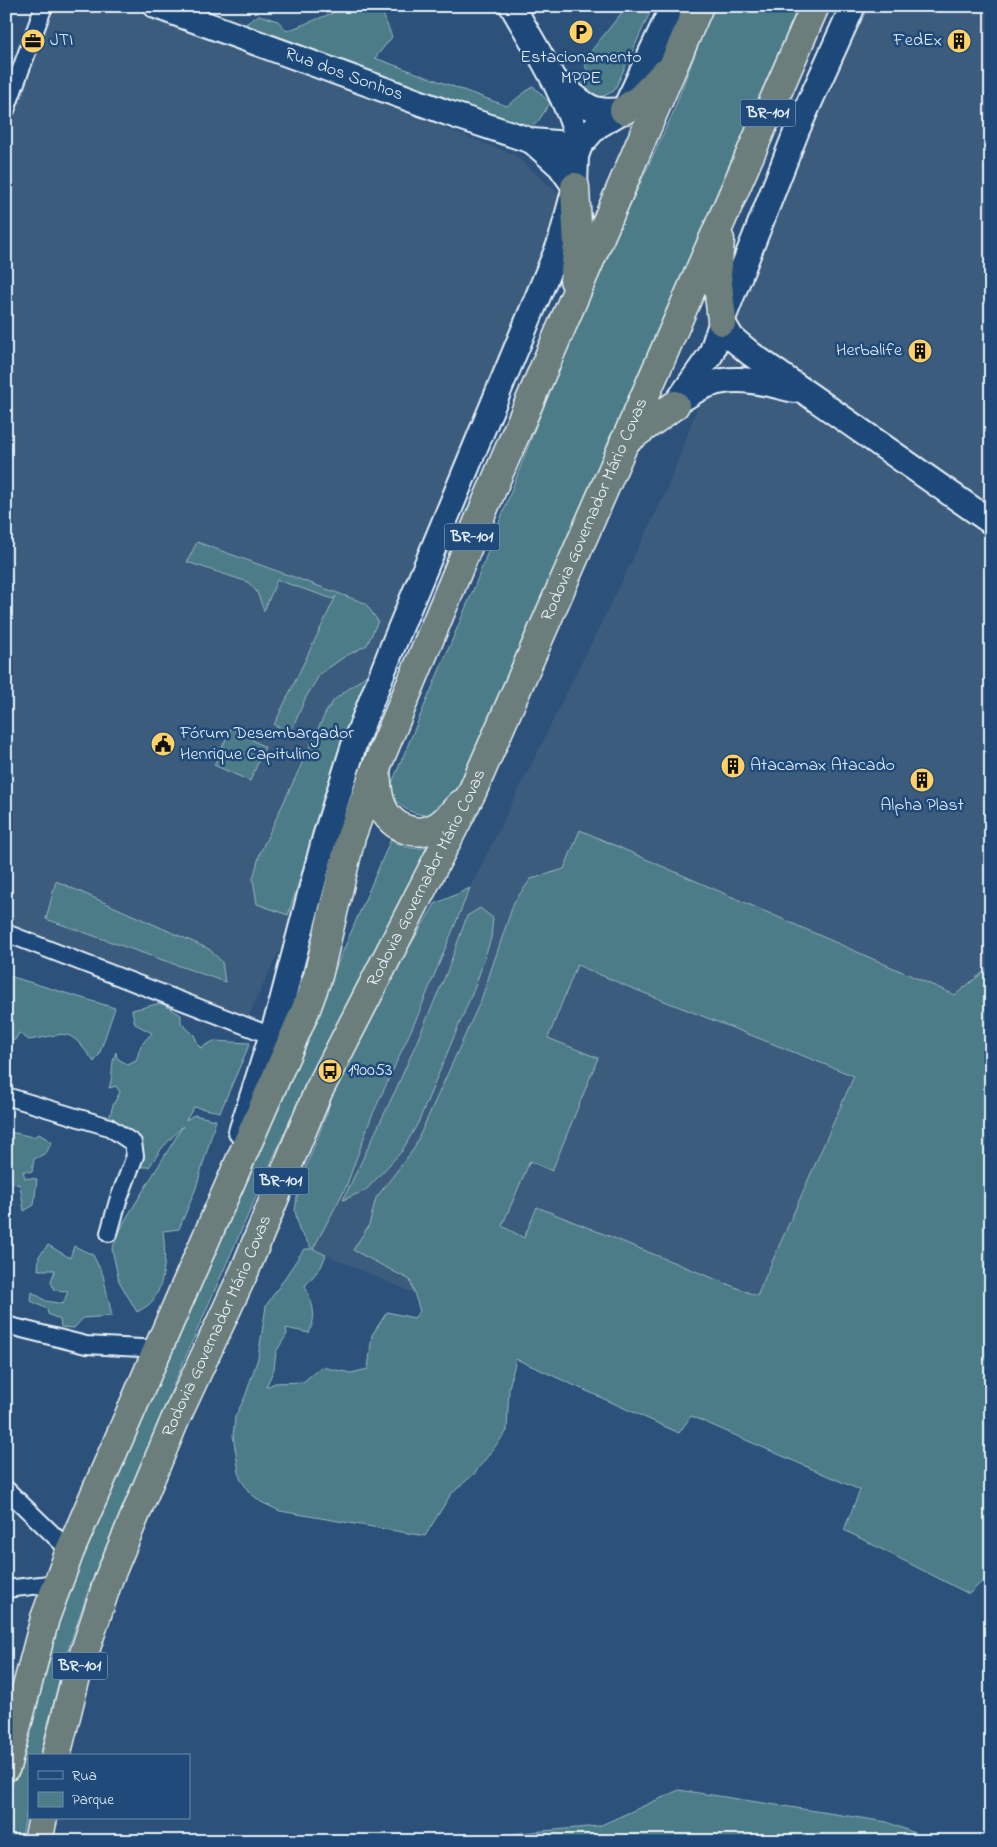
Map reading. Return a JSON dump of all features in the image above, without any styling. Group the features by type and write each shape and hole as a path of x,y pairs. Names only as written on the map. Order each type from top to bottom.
{"highway":[{"name":"BR-101","path":"6,1767 45,1618 70,1551 228,1192 306,1009 318,976 351,837 376,768 481,515 699,6"},
{"name":"Rodovia Governador Mário Covas","path":"56,1754 74,1684 109,1578 175,1420 245,1270 318,1092 472,792 815,6"},
{"path":"624,110 641,98 672,66"},
{"path":"572,306 578,245 575,187"},
{"path":"721,220 717,275 722,320"},
{"path":"623,443 676,405"},
{"path":"376,768 378,795 384,810 392,821 409,831 428,830 439,825 472,792"},
{"path":"38,1841 42,1820"}],"main road":[{"name":"Rua dos Sonhos","path":"156,6 448,114 532,141 580,146"},
{"path":"512,6 555,79 572,117 580,146"},
{"path":"228,1192 237,1146 272,1036 325,837 354,745 392,648 550,270 560,243 575,187 576,156 580,146 596,127 624,110 673,6"},
{"path":"676,405 707,361 797,130 852,6"},
{"path":"555,79 592,109 608,112 624,110"},
{"name":"Rua dos Sonhos","path":"532,141 560,166 575,187"},
{"path":"722,320 729,334 739,345 991,522"},
{"path":"676,405 701,387 732,379 752,380 805,393"}],"street":[{"path":"6,110 44,6"},
{"path":"6,933 272,1036"},
{"path":"6,1096 109,1128 133,1143 135,1156 118,1201 109,1233"},
{"path":"6,1325 86,1345 159,1349"},
{"path":"6,1489 70,1551"},
{"path":"6,1589 58,1583"}],"shaded area":[{"path":"44,6 120,6 204,36 515,155 563,198 563,207 291,926 248,1017 6,923 6,109"},
{"path":"853,6 991,6 991,1547 313,1249 418,1015 470,888 666,492 824,67"}],"green space":[{"path":"338,6 380,6 392,37 375,58 507,106 533,86 550,103 539,120 525,135 228,36 259,15 278,21 287,31 340,10"},
{"path":"627,6 653,6 614,91 595,100 572,86 587,71 584,60"},
{"path":"713,6 801,6 632,388 599,474 463,788 431,815 411,812 397,802 389,790 474,588 577,319 672,115"},
{"path":"197,542 365,603 378,621 367,645 344,657 320,674 305,699 291,732 274,725 336,596 333,599 277,580 264,611 257,592 248,582 187,562"},
{"path":"372,671 352,721 288,915 257,904 253,879 260,853 326,712 334,700"},
{"path":"231,728 265,747 250,781 214,765"},
{"path":"580,830 955,995 991,966 991,1573 969,1594 844,1530 860,1490 691,1416 679,1433 516,1359 509,1388 507,1431 474,1474 451,1494 425,1536 280,1511 261,1502 249,1492 240,1478 233,1436 235,1417 245,1397 258,1358 266,1306 304,1249 312,1249 299,1230 295,1210 299,1185 327,1113 336,1069 435,904 470,888 418,1015 371,1118 346,1187 313,1249 326,1255 321,1267 305,1286 314,1315 312,1326 309,1333 286,1328 287,1334 276,1352 274,1369 266,1387 275,1383 303,1382 321,1367 351,1373 368,1369 372,1335 387,1312 414,1318 420,1311 410,1280 353,1250 369,1225 376,1198 413,1150 481,1000 514,902 531,879 564,869","holes":["577,965 854,1076 757,1296 537,1207 524,1238 502,1226 530,1161 552,1171 598,1058 548,1038"]},
{"path":"391,839 403,846 414,848 438,844 372,957 297,1104 185,1358 90,1586 64,1661 41,1754 28,1754 28,1805 21,1841 6,1841 6,1810 36,1690 61,1608"},
{"path":"56,881 209,949 222,962 225,982 46,919"},
{"path":"480,908 493,918 491,938 476,984 418,1123 402,1151 366,1190 343,1200 398,1085 447,972 467,916"},
{"path":"6,975 115,1008 99,1055 94,1062 78,1042 66,1035 29,1040 19,1033 15,1040 6,1040"},
{"path":"161,1003 181,1015 181,1023 194,1035 200,1048 214,1041 250,1043 220,1112 194,1107 186,1120 194,1115 216,1120 196,1188 179,1229 163,1231 165,1248 164,1267 157,1293 150,1304 137,1312 119,1281 112,1249 124,1222 183,1126 162,1148 149,1167 139,1167 128,1129 120,1129 109,1119 113,1105 120,1092 116,1086 109,1088 116,1052 117,1058 128,1065 136,1061 141,1045 152,1033 135,1024 132,1010"},
{"path":"6,1131 33,1137 39,1134 52,1142 46,1153 34,1159 32,1172 23,1171 25,1178 37,1179 34,1205 24,1211 20,1185 6,1181"},
{"path":"48,1245 70,1258 74,1246 93,1255 103,1275 112,1316 83,1318 74,1328 61,1327 60,1320 48,1314 47,1309 31,1301 32,1292 46,1301 63,1304 68,1291 54,1290 51,1281 55,1270 38,1270 39,1256"},
{"path":"679,1790 887,1822 934,1841 488,1841 499,1835 599,1826"}],"place":[{"name":"Estacionamento MPPE","path":"581,32"},
{"name":"JTI","path":"33,41"},
{"name":"FedEx","path":"959,41"},
{"name":"Herbalife","path":"920,351"},
{"name":"Fórum Desembargador Henrique Capitulino","path":"163,744"},
{"name":"Atacamax Atacado","path":"733,766"},
{"name":"Alpha Plast","path":"922,780"},
{"name":"190053","path":"330,1071"}]}
